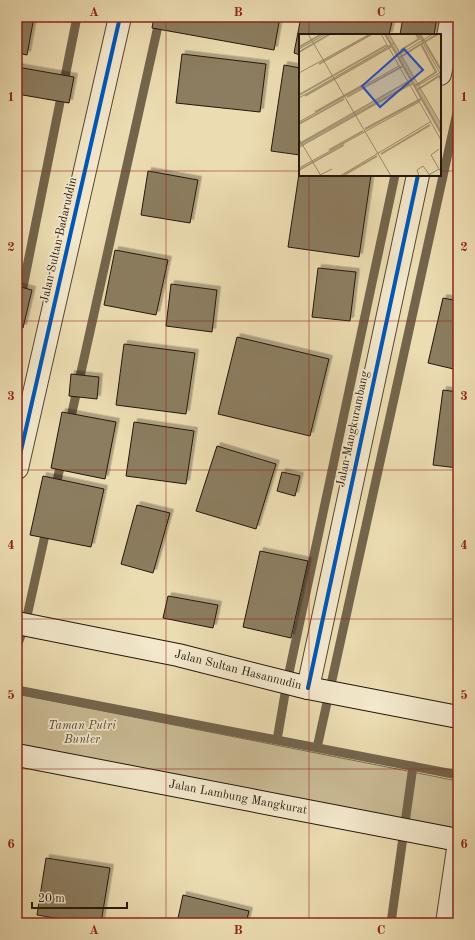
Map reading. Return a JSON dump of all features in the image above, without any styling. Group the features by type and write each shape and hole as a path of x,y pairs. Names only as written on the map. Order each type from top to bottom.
{"street":[{"name":"Jalan Sultan Badaruddin","path":"17,468 120,17"},
{"path":"441,69 452,17"},
{"name":"Jalan Mangkurambang","path":"308,688 418,176"},
{"name":"Jalan Sultan Hasannudin","path":"17,623 178,655 308,688 458,717"},
{"name":"Jalan Lambung Mangkurat","path":"17,755 458,840"},
{"path":"447,923 458,849"}],"green space":[{"name":"Taman Putri Bunter","path":"17,694 458,781 458,832 17,746"}],"building":[{"path":"17,17 34,17 27,55 17,53"},
{"path":"154,17 280,17 274,50 152,28"},
{"path":"301,17 393,17 389,34 299,34 299,55 294,53"},
{"path":"403,17 437,17 434,34 400,34"},
{"path":"182,54 266,64 260,112 176,103"},
{"path":"284,65 299,68 299,155 271,151"},
{"path":"17,67 74,77 69,103 17,94"},
{"path":"148,171 198,180 190,223 141,215"},
{"path":"299,174 299,176 371,176 359,257 288,247"},
{"path":"115,250 168,260 156,315 104,305"},
{"path":"318,268 356,272 350,321 312,317"},
{"path":"171,284 217,290 212,332 166,326"},
{"path":"17,286 32,290 23,328 17,327"},
{"path":"443,298 458,301 458,370 428,363"},
{"path":"237,337 329,359 310,436 218,414"},
{"path":"124,344 195,353 186,414 116,405"},
{"path":"71,374 99,377 97,399 69,396"},
{"path":"443,390 458,392 458,468 433,465"},
{"path":"62,412 116,422 105,479 51,468"},
{"path":"134,422 194,431 186,484 126,476"},
{"path":"217,446 276,464 256,529 196,511"},
{"path":"282,472 300,476 295,496 277,491"},
{"path":"43,476 104,489 91,547 30,535"},
{"path":"137,505 170,513 153,573 121,564"},
{"path":"260,551 308,561 291,638 243,627"},
{"path":"168,596 218,605 213,628 163,618"},
{"path":"46,858 110,868 101,923 85,923 37,915"},
{"path":"183,895 249,911 246,923 177,923"}],"waterway":[{"path":"17,317 77,17"},
{"path":"69,426 160,17"},
{"path":"317,748 458,108"},
{"path":"277,740 287,682 395,176"},
{"path":"55,490 62,458"},
{"path":"17,646 25,625 47,526"},
{"path":"17,690 458,775"},
{"path":"391,923 413,766"}],"cycle path":[{"path":"17,468 120,17"},
{"path":"308,688 418,176"}]}
